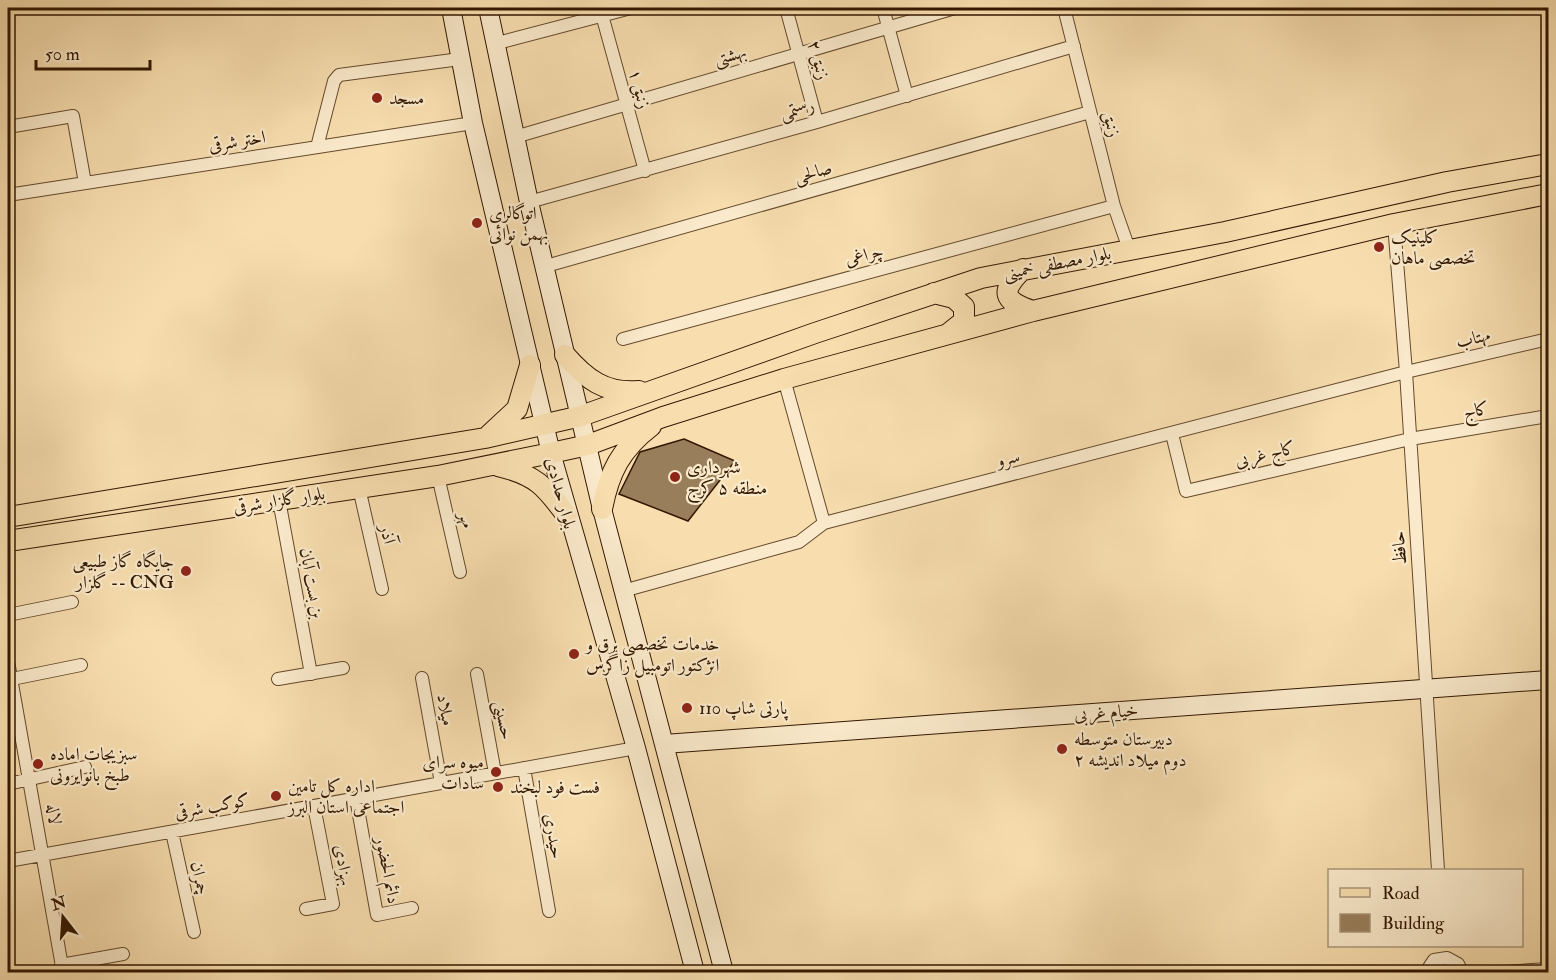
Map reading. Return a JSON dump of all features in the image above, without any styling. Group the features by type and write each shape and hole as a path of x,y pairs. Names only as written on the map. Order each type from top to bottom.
{"main road":[{"name":"بلوار حدادی","path":"452,8 472,123 550,453 636,748 695,972"},
{"name":"بلوار حدادی","path":"488,8 529,202 602,508 724,972"},
{"name":"بلوار مصطفی خمینی","path":"544,424 581,416 934,293 1023,268 1225,232 1447,182 1548,164"},
{"path":"588,445 663,417 784,379 1034,311 1394,224 1548,194"},
{"path":"1023,268 1009,282 1006,293 1017,306 1034,311"},
{"path":"934,293 954,298 964,306 964,321 947,334"},
{"path":"566,355 584,376 603,388 627,392 656,390"},
{"path":"485,438 517,409 530,365"},
{"path":"602,508 607,483 623,451 663,417"},
{"name":"بلوار گلزار شرقی","path":"8,517 485,438 544,424"},
{"name":"بلوار گلزار شرقی","path":"8,541 438,476 588,445"},
{"path":"493,465 532,477 546,487 567,516"},
{"name":"خیام غربی","path":"664,744 1548,680"}],"street":[{"path":"494,44 632,8"},
{"name":"زنبق ۲","path":"786,8 817,122"},
{"path":"883,8 907,96"},
{"name":"بهشتی","path":"515,137 955,8"},
{"name":"زنبق","path":"1064,8 1114,206 1129,249"},
{"name":"زنبق ۱","path":"602,15 645,171"},
{"name":"رستمی","path":"529,202 817,122 1074,46"},
{"path":"317,147 334,81 339,75 460,59"},
{"name":"صالحی","path":"546,266 1090,112"},
{"path":"8,127 73,116 85,183"},
{"name":"اختر شرقی","path":"8,195 472,123"},
{"name":"چراغی","path":"623,339 1114,206"},
{"name":"حافظ","path":"1394,224 1406,372 1438,869"},
{"name":"مهتاب","path":"1406,372 1548,339"},
{"name":"سرو","path":"624,591 800,542 824,523 1406,372"},
{"path":"784,379 824,523"},
{"name":"کاج","path":"1410,439 1548,416"},
{"name":"کاج غربی","path":"1172,434 1186,491 1410,439"},
{"name":"مهر","path":"438,476 460,572"},
{"name":"آذر","path":"359,488 382,589"},
{"name":"بن بست آبان","path":"279,500 310,674"},
{"path":"8,615 72,602"},
{"name":"لاله","path":"8,661 62,969"},
{"path":"12,679 81,665"},
{"path":"278,679 343,668"},
{"name":"حسینی","path":"477,674 495,773"},
{"name":"میلاد","path":"422,678 441,783"},
{"name":"کوکب شرقی","path":"8,861 636,748"},
{"path":"8,784 85,767"},
{"name":"حیدری","path":"524,768 549,911"},
{"name":"دائم الحضور","path":"356,798 377,915 412,908"},
{"name":"بهزادی","path":"306,909 333,904 314,806"},
{"name":"چمران","path":"172,832 194,932"},
{"path":"1426,972 1443,952 1458,964 1462,972"},
{"path":"62,969 123,954"},
{"path":"1504,972 1548,969"}],"building":[{"name":"شهرداری منطقه ۵ کرج","path":"684,439 735,461 688,521 619,494 640,452"}],"place":[{"name":"مسجد","path":"377,98"},
{"name":"اتوگالری بهمن نوائی","path":"477,223"},
{"name":"کلینیک تخصصی ماهان","path":"1379,247"},
{"name":"شهرداری منطقه ۵ کرج","path":"675,477"},
{"name":"جایگاه گاز طبیعی گلزار -- CNG","path":"186,571"},
{"name":"خدمات تخصصی برق و انژکتور اتومبیل زاگرس","path":"574,654"},
{"name":"پارتی شاپ 110","path":"687,708"},
{"name":"دبیرستان متوسطه دوم میلاد اندیشه ۲","path":"1062,749"},
{"name":"سبزیجات اماده طبخ بانوایرونی","path":"38,764"},
{"name":"میوه سرای سادات","path":"496,772"},
{"name":"فست فود لبخند","path":"498,787"},
{"name":"اداره کل تامین اجتماعی استان البرز","path":"276,796"}]}
